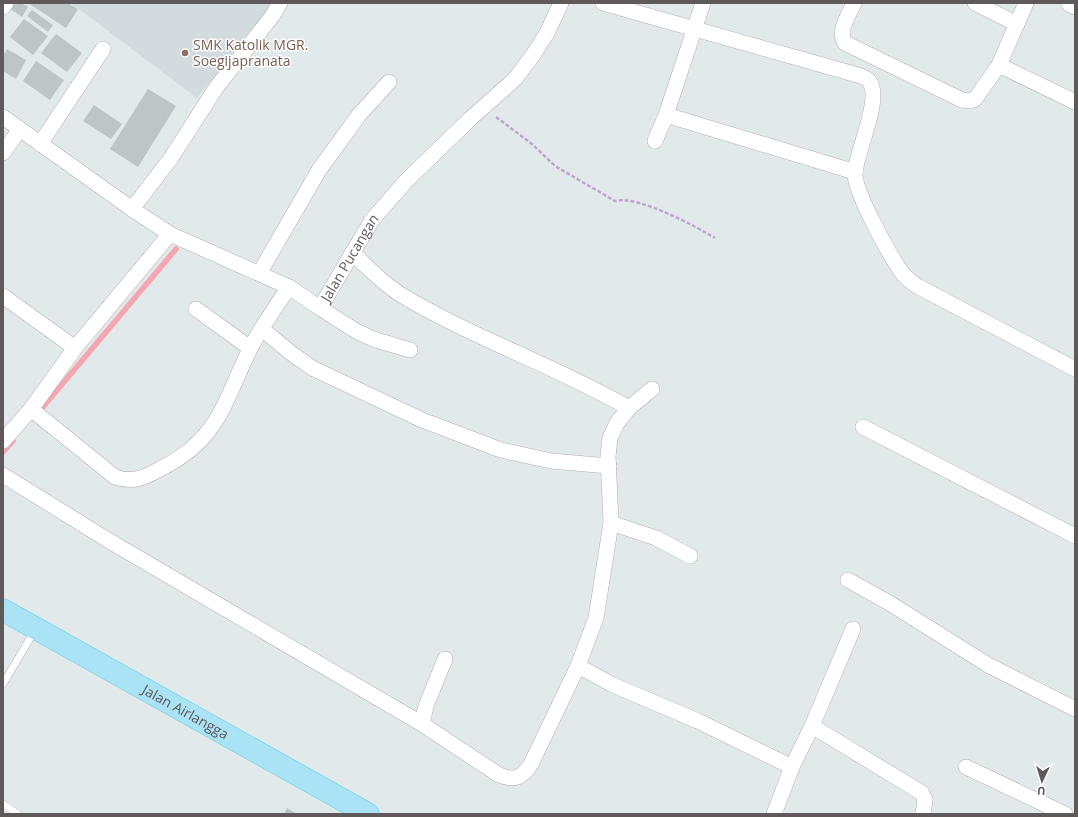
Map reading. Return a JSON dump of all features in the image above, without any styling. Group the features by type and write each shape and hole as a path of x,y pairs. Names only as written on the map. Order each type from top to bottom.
{"main road":[{"name":"Jalan Airlangga","path":"3,610 368,814"}],"street":[{"path":"3,7 6,3"},
{"path":"132,209 171,158 216,88 273,15 280,3"},
{"name":"Jalan Pucangan","path":"3,117 132,209 170,234 214,255 260,272 290,287 320,308 372,220 388,200 483,107 515,79 547,33 561,3"},
{"path":"603,3 861,76 869,81 873,93 872,111 855,172 856,185 895,262 904,275 913,283 1075,370"},
{"path":"655,141 666,114 703,3"},
{"path":"854,3 842,30 842,39 845,43 962,100 970,101 975,99 999,65 1026,3"},
{"path":"975,3 1017,24"},
{"path":"40,144 103,49"},
{"path":"999,65 1075,102"},
{"path":"260,272 319,170 359,115 389,82"},
{"path":"666,114 855,172"},
{"path":"3,153 20,129"},
{"path":"4,439 31,409 75,348 170,234"},
{"path":"352,253 401,295 552,370 583,383 629,408"},
{"path":"31,409 115,477 131,481 141,479 177,461 191,451 208,433 218,420 250,348 290,287"},
{"path":"3,296 75,348"},
{"path":"320,308 356,331 373,339 410,350"},
{"path":"196,309 250,348"},
{"path":"262,329 312,368 422,420 501,450 551,461 608,466"},
{"path":"3,475 106,539 422,724 499,775 509,779 518,777 525,773 532,764 578,666 596,618 611,523 608,446 613,431 629,408 652,389"},
{"path":"863,427 1075,536"},
{"path":"611,523 656,538 690,556"},
{"path":"848,580 891,604 988,665 1075,709"},
{"path":"774,814 792,767 812,726 853,629"},
{"path":"422,724 426,706 445,659"},
{"path":"578,666 613,685 698,721 792,767"},
{"path":"812,726 922,793 925,797 923,814"},
{"path":"966,767 1065,814"}],"lane":[{"path":"3,684 36,628"},
{"path":"3,804 18,814"}],"path":[{"path":"483,107 532,144 555,166 567,174 615,201 622,199 634,202 686,221 715,238"}],"shaded area":[{"name":"SMK Katolik MGR. Soegijapranata","path":"71,3 273,3 197,98"}],"building":[{"path":"13,3 21,3 28,7 22,17 9,8"},
{"path":"28,3 68,3 78,9 66,28"},
{"path":"32,10 53,25 48,32 27,16"},
{"path":"24,19 48,36 33,55 10,37"},
{"path":"56,34 82,53 67,72 41,53"},
{"path":"7,49 26,60 16,79 3,71 3,56"},
{"path":"36,61 64,80 50,100 23,81"},
{"path":"148,89 176,106 138,167 110,149"},
{"path":"94,105 122,124 111,139 83,121"},
{"path":"287,808 297,814 284,814"}],"waterway":[{"path":"37,414 176,249"},
{"path":"3,452 13,441"}],"place":[{"name":"SMK Katolik MGR. Soegijapranata","path":"185,53"}]}
